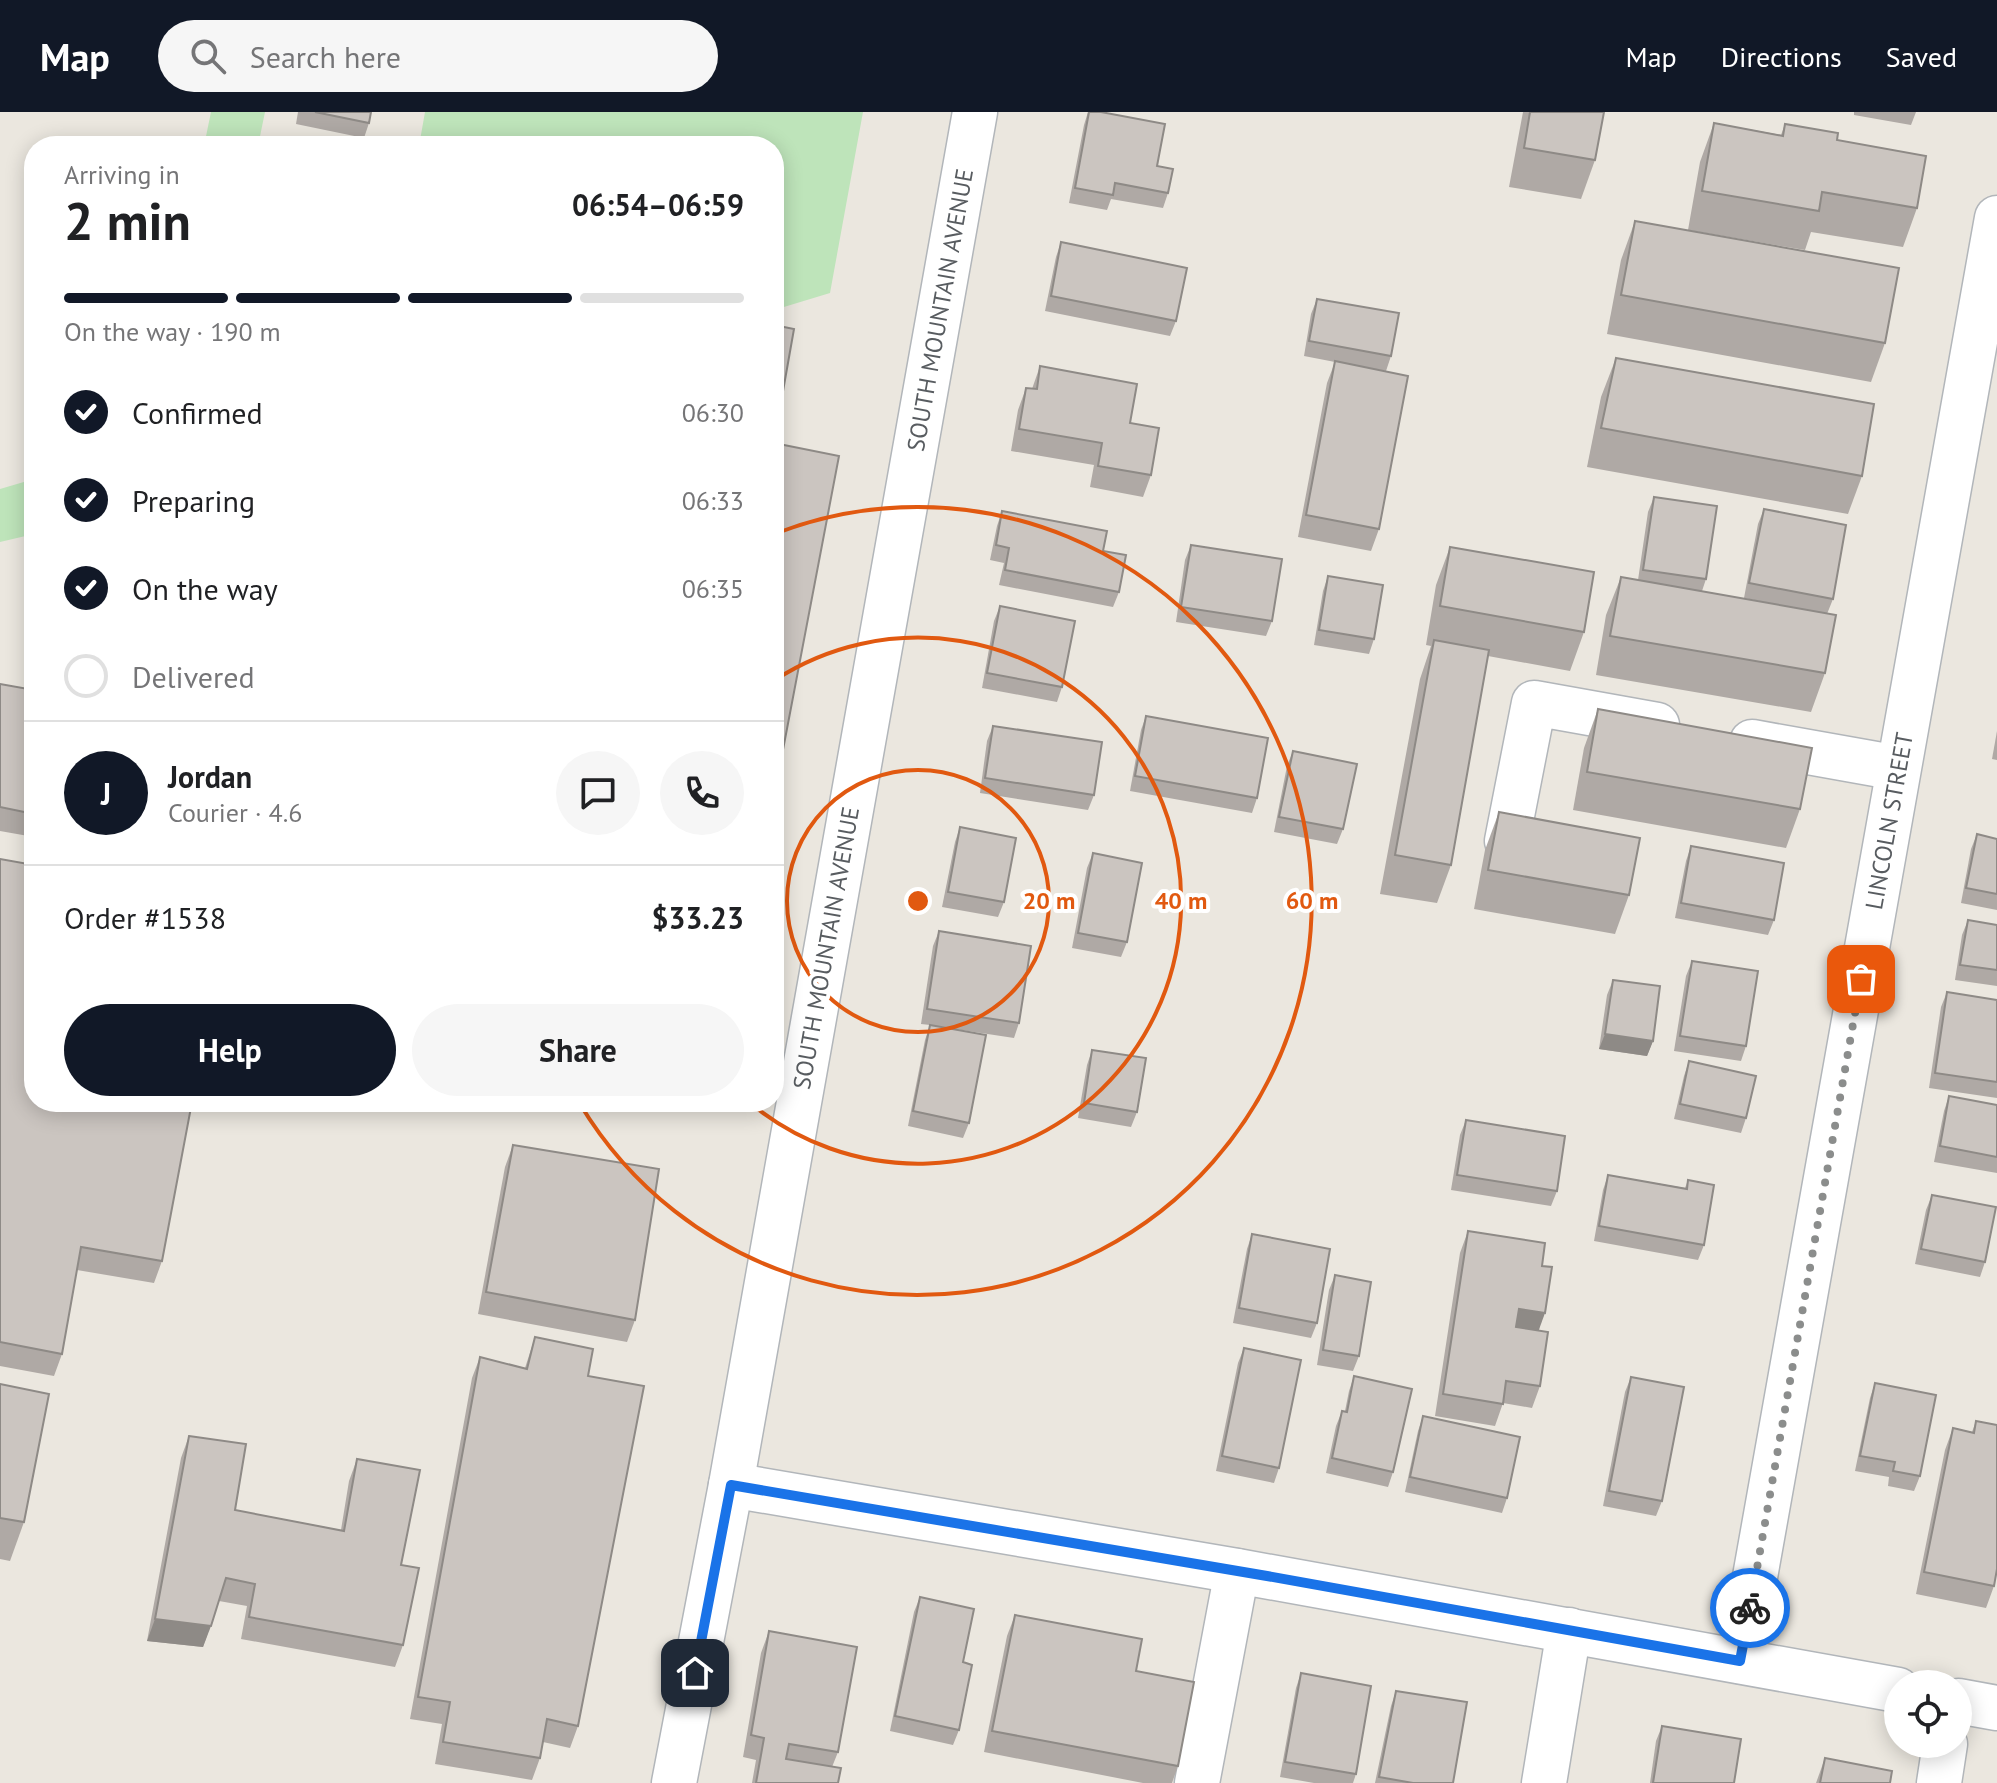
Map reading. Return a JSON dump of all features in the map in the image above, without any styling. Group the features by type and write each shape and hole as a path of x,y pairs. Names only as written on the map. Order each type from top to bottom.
{"street":[{"name":"SOUTH MOUNTAIN AVENUE","path":"674,1783 731,1485 975,112"},
{"name":"LINCOLN STREET","path":"1740,1661 1997,218"},
{"path":"1507,841 1534,703 1898,768"},
{"path":"731,1485 1237,1571 1884,1687"},
{"path":"1197,1783 1237,1571"},
{"path":"1544,1783 1569,1630"},
{"path":"1972,1704 1997,1708"},
{"path":"1939,1783 1943,1758"}],"green space":[{"path":"211,112 265,112 260,136 206,136"},
{"path":"425,112 863,112 830,293 784,307 784,136 421,136"},
{"path":"24,482 24,536 0,542 0,489"}],"building":[{"path":"315,112 371,112 369,123"},
{"path":"1089,112 1165,124 1157,166 1173,169 1168,193 1115,183 1113,195 1075,188"},
{"path":"1530,112 1604,112 1595,160 1524,148"},
{"path":"1714,123 1783,136 1785,124 1838,133 1837,140 1926,156 1917,208 1822,192 1819,211 1702,191"},
{"path":"1635,221 1899,268 1885,343 1621,295"},
{"path":"1061,242 1187,268 1176,321 1051,296"},
{"path":"1317,299 1399,313 1391,356 1309,341"},
{"path":"784,327 794,329 784,386"},
{"path":"1616,358 1874,404 1862,476 1601,428"},
{"path":"1335,361 1408,376 1379,529 1306,515"},
{"path":"1040,366 1137,384 1130,423 1159,428 1151,475 1098,466 1102,443 1019,429 1026,388 1037,389"},
{"path":"784,445 839,456 784,745"},
{"path":"1654,497 1717,506 1706,579 1643,570"},
{"path":"1764,509 1846,525 1833,599 1749,583"},
{"path":"1002,511 1107,531 1103,551 1126,555 1119,592 1005,570 1009,548 996,545"},
{"path":"1191,545 1282,559 1272,621 1181,607"},
{"path":"1450,547 1594,572 1584,632 1440,606"},
{"path":"1328,576 1383,585 1374,639 1319,630"},
{"path":"1621,577 1836,615 1825,673 1610,636"},
{"path":"1000,606 1075,621 1062,687 987,673"},
{"path":"1434,640 1489,650 1451,865 1395,855"},
{"path":"0,684 24,688 24,812 0,807"},
{"path":"1598,709 1812,748 1800,809 1587,772"},
{"path":"1146,716 1268,738 1257,798 1135,776"},
{"path":"993,726 1102,742 1094,795 985,778"},
{"path":"1293,751 1357,764 1343,829 1279,817"},
{"path":"1499,812 1640,838 1629,895 1488,870"},
{"path":"960,827 1016,838 1004,902 948,892"},
{"path":"1977,834 1997,839 1997,894 1966,888"},
{"path":"1691,846 1784,863 1774,920 1681,903"},
{"path":"1093,853 1142,863 1127,942 1078,933"},
{"path":"0,859 24,863 24,1112 190,1112 162,1261 81,1247 62,1354 0,1342"},
{"path":"1968,920 1997,925 1997,970 1960,965"},
{"path":"939,931 1031,946 1019,1023 927,1009"},
{"path":"1692,961 1758,971 1746,1046 1680,1036"},
{"path":"1613,980 1660,986 1653,1041 1605,1034"},
{"path":"1947,992 1997,1000 1997,1082 1935,1073"},
{"path":"930,1025 986,1035 969,1123 913,1111"},
{"path":"1092,1050 1146,1058 1137,1112 1084,1103"},
{"path":"1689,1061 1756,1076 1746,1118 1680,1104"},
{"path":"1949,1096 1997,1105 1997,1157 1940,1146"},
{"path":"1466,1120 1565,1136 1557,1191 1457,1175"},
{"path":"513,1145 659,1169 635,1320 486,1292"},
{"path":"1608,1175 1687,1189 1688,1180 1714,1185 1704,1245 1599,1226"},
{"path":"1932,1195 1996,1207 1985,1262 1921,1249"},
{"path":"1468,1231 1545,1243 1542,1266 1552,1267 1545,1313 1519,1309 1516,1327 1548,1332 1540,1386 1506,1381 1503,1404 1443,1394"},
{"path":"1252,1234 1330,1249 1317,1323 1239,1308"},
{"path":"1335,1275 1371,1282 1359,1356 1323,1350"},
{"path":"535,1337 593,1349 588,1376 644,1386 578,1726 547,1719 540,1758 443,1742 450,1702 418,1697 480,1357 527,1369"},
{"path":"1244,1348 1301,1360 1279,1468 1222,1456"},
{"path":"1354,1376 1412,1389 1393,1472 1332,1458 1342,1411 1347,1412"},
{"path":"1631,1377 1684,1387 1662,1501 1609,1491"},
{"path":"1875,1383 1936,1395 1920,1476 1893,1471 1895,1462 1860,1456"},
{"path":"0,1384 49,1394 24,1522 0,1518"},
{"path":"1423,1416 1520,1437 1507,1498 1410,1477"},
{"path":"1976,1421 1997,1425 1997,1569 1994,1586 1924,1572 1953,1428 1974,1433"},
{"path":"189,1436 246,1444 235,1510 344,1531 357,1459 420,1470 401,1565 419,1568 403,1645 249,1617 255,1584 226,1578 211,1626 155,1619"},
{"path":"920,1597 974,1609 963,1662 972,1665 959,1730 895,1716"},
{"path":"1015,1615 1142,1639 1136,1671 1194,1682 1178,1766 992,1731"},
{"path":"769,1631 857,1647 838,1752 789,1744 786,1759 841,1768 838,1783 756,1783 764,1738 751,1735"},
{"path":"1301,1673 1371,1686 1356,1774 1285,1762"},
{"path":"1396,1691 1467,1702 1453,1783 1413,1783 1379,1777"},
{"path":"1662,1726 1741,1739 1734,1783 1653,1783"},
{"path":"1825,1758 1892,1771 1890,1783 1820,1783"}],"way so far":[{"path":"1750,1608 1861,979"}],"route":[{"path":"695,1673 731,1485 1267,1576 1740,1661 1750,1608"}]}
